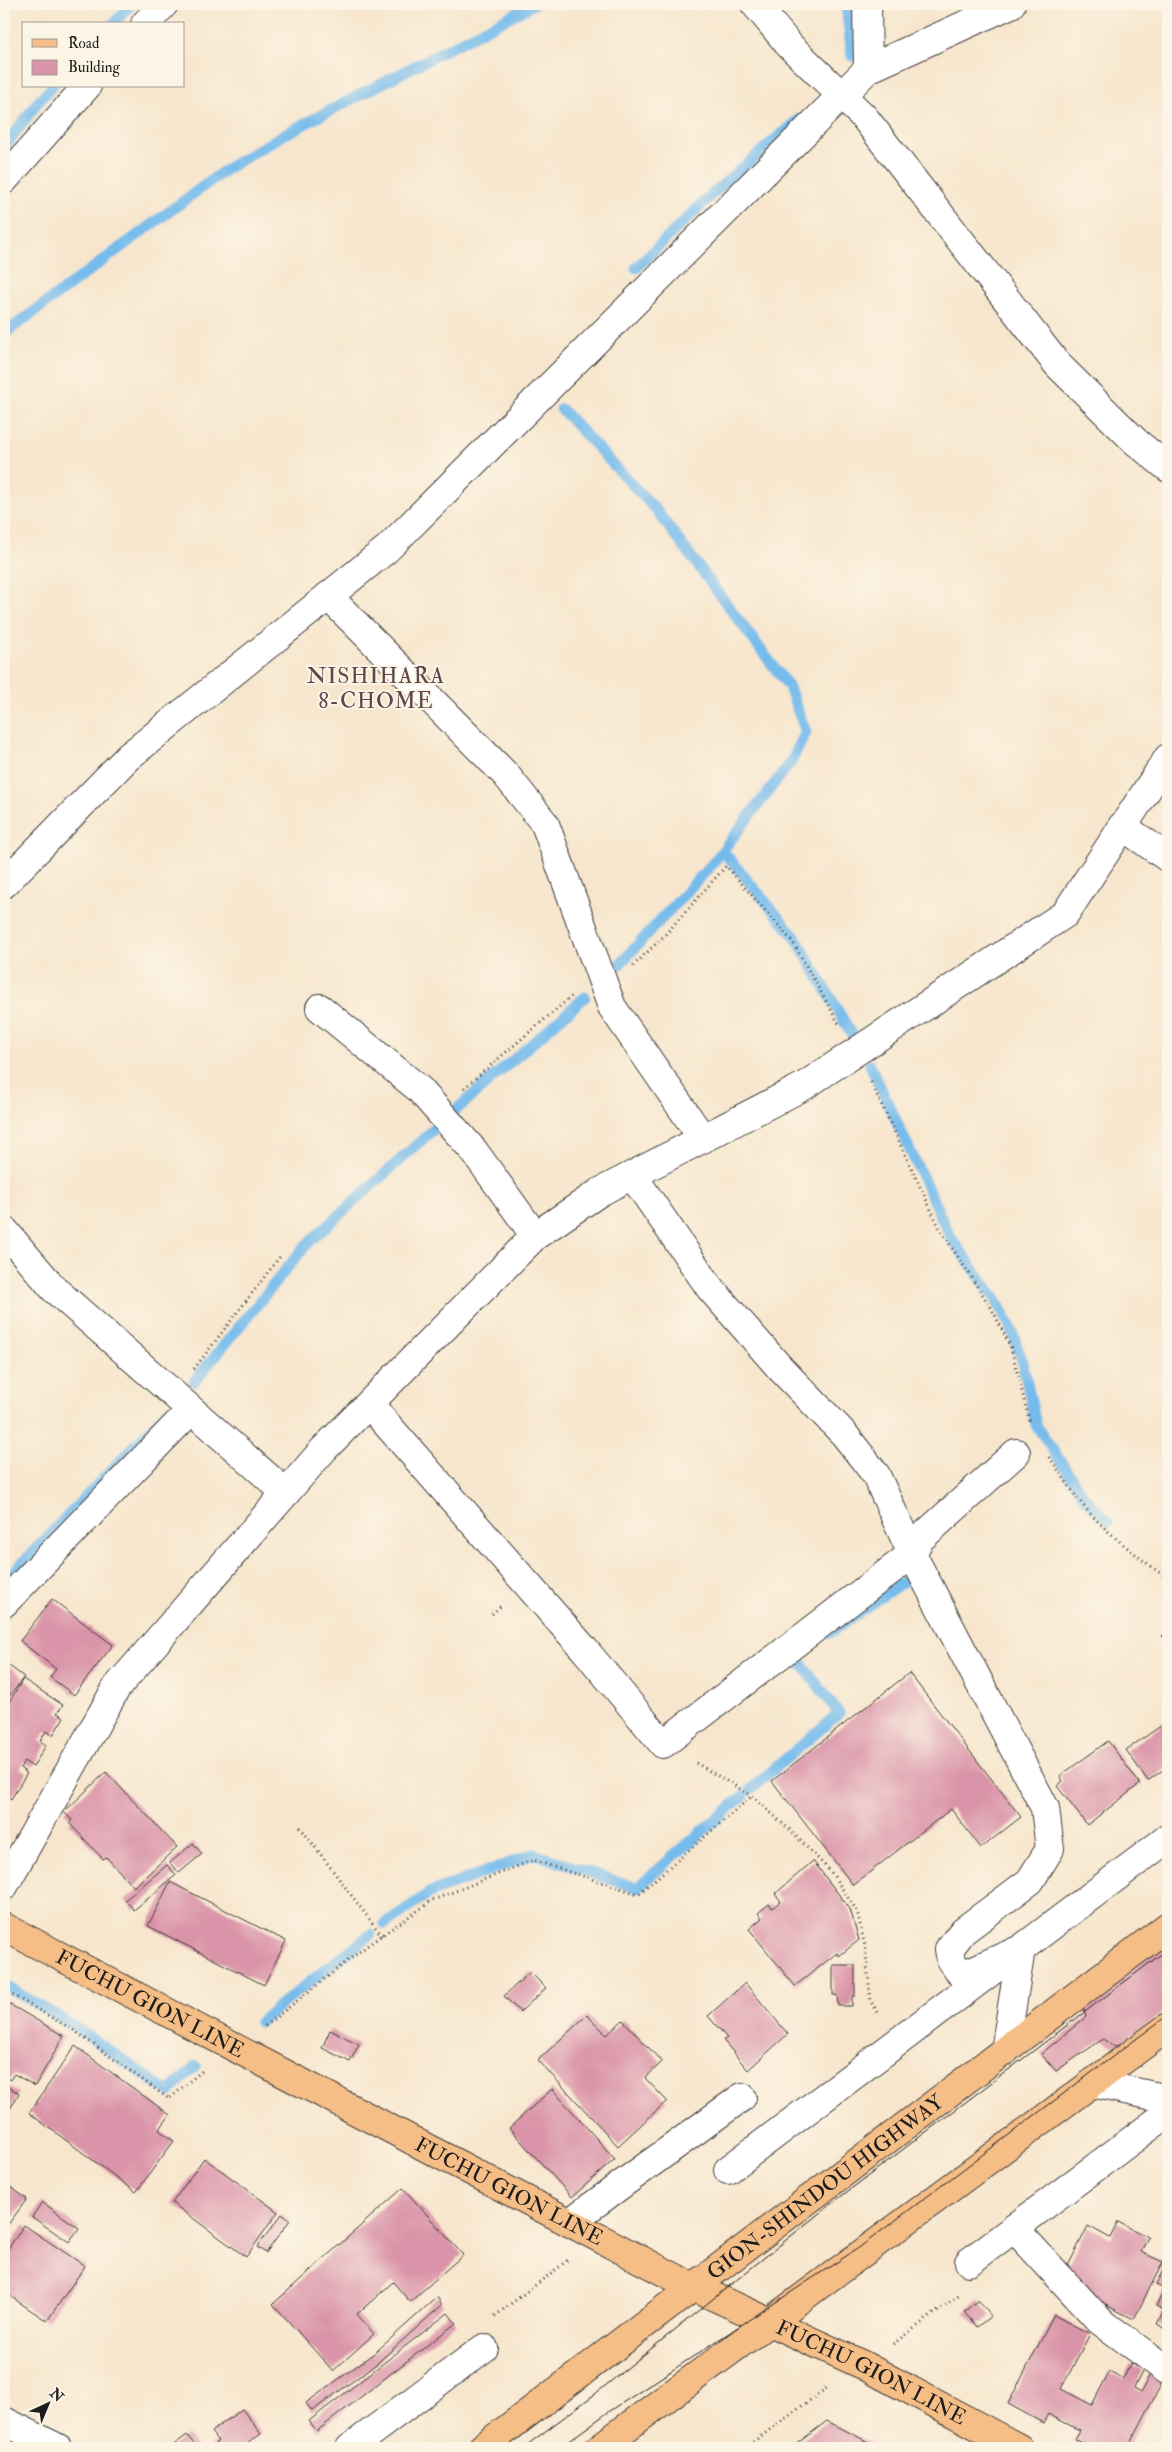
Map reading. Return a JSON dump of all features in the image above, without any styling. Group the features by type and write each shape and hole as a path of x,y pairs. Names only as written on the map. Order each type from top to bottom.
{"main road":[{"name":"GION-SHINDOU HIGHWAY","path":"482,2448 693,2286 1005,2052 1168,1926"},
{"name":"FUCHU GION LINE","path":"4,1927 693,2286 863,2366 1019,2448"},
{"path":"599,2448 1168,2027"}],"street":[{"path":"147,22 164,4"},
{"path":"755,4 790,46 864,116 1057,364 1136,441 1168,468"},
{"path":"867,4 868,69"},
{"path":"4,884 128,757 387,549 868,69 1011,4"},
{"path":"4,180 85,88"},
{"path":"328,596 506,775 545,824 612,1007 702,1139"},
{"path":"4,1886 117,1687 324,1448 534,1236 600,1192 804,1086 1065,914 1168,758"},
{"path":"1122,826 1168,858"},
{"path":"320,1008 419,1089 474,1151 534,1236"},
{"path":"633,1176 710,1288 781,1370 844,1434 876,1475 912,1554 1045,1808 1050,1849 1030,1881 963,1931 949,1949 951,1961 962,1975 1021,1949"},
{"path":"4,1230 54,1289 286,1493"},
{"path":"4,1603 182,1402"},
{"path":"369,1404 585,1650 663,1744 912,1554 920,1539 1016,1454"},
{"path":"728,2170 1168,1838"},
{"path":"1005,2052 1021,1949"},
{"path":"1092,2083 1168,2099"},
{"path":"570,2222 742,2098"},
{"path":"969,2262 1168,2113"},
{"path":"1014,2228 1100,2321 1168,2371"},
{"path":"350,2448 484,2348"},
{"path":"4,2421 58,2448"}],"path":[{"path":"457,1094 664,936 726,866 792,941 856,1052 941,1231 987,1301 1011,1348 1031,1426"},
{"path":"182,1402 282,1254"},
{"path":"1045,1451 1078,1499 1099,1521 1130,1551 1168,1579"},
{"path":"663,1744 752,1796 791,1830 831,1872 857,1910 865,1946 870,2002 884,2021"},
{"path":"264,2027 382,1936 433,1900 533,1860 638,1894 752,1796"},
{"path":"300,1827 382,1936"},
{"path":"4,1990 75,2031 169,2098 207,2067"},
{"path":"745,2448 830,2385"},
{"path":"276,2448 279,2446 281,2448"}],"building":[{"path":"52,1599 113,1645 74,1695 50,1677 56,1669 20,1641"},
{"path":"1168,1630 1168,1642 1162,1636"},
{"path":"4,1662 24,1677 4,1703"},
{"path":"909,1673 1021,1817 981,1848 951,1809 853,1885 772,1781"},
{"path":"23,1679 63,1705 57,1713 64,1717 53,1735 46,1731 40,1741 46,1745 33,1767 24,1761 20,1768 27,1773 11,1799 4,1794 4,1710"},
{"path":"1168,1721 1168,1766 1148,1781 1126,1750"},
{"path":"1108,1741 1140,1784 1087,1825 1057,1786 1063,1781 1060,1776"},
{"path":"106,1772 177,1847 134,1887 106,1857 103,1859 69,1823 72,1820 64,1812"},
{"path":"193,1843 202,1854 179,1873 170,1863"},
{"path":"813,1861 850,1909 859,1940 839,1956 837,1953 795,1986 749,1929 762,1918 758,1913 769,1904 772,1908 781,1901 775,1894"},
{"path":"167,1865 176,1875 134,1910 125,1900"},
{"path":"170,1882 286,1941 264,1985 148,1926"},
{"path":"1168,1931 1168,2009 1119,2046 1111,2045 1103,2039 1056,2071 1041,2054 1086,2017 1083,2007"},
{"path":"833,1965 855,1965 855,1996 852,1996 852,2006 838,2006 837,1995 833,1995"},
{"path":"530,1972 546,1988 520,2012 504,1996"},
{"path":"745,1983 788,2034 748,2070 723,2040 727,2038 708,2016"},
{"path":"4,2001 64,2036 35,2086 14,2074 10,2080 4,2076"},
{"path":"587,2015 607,2035 623,2020 662,2062 645,2078 667,2101 618,2146 538,2060"},
{"path":"330,2030 359,2044 350,2062 322,2048"},
{"path":"75,2046 170,2115 159,2130 174,2141 136,2192 29,2113"},
{"path":"4,2085 19,2093 4,2120"},
{"path":"552,2089 615,2159 572,2197 509,2128"},
{"path":"204,2158 278,2212 246,2257 172,2203"},
{"path":"8,2185 27,2199 4,2230 4,2190"},
{"path":"403,2188 463,2255 410,2302 393,2282 357,2314 374,2334 333,2371 273,2304"},
{"path":"42,2202 79,2228 69,2242 32,2217"},
{"path":"282,2214 290,2220 266,2253 257,2247"},
{"path":"1118,2222 1148,2237 1141,2252 1163,2262 1134,2319 1079,2292 1064,2274 1088,2226 1110,2238"},
{"path":"24,2225 85,2266 47,2321 4,2292 4,2255"},
{"path":"1168,2260 1168,2330 1157,2324 1164,2310 1156,2306 1165,2289 1156,2285"},
{"path":"437,2297 442,2305 375,2365 312,2411 306,2403 377,2351"},
{"path":"978,2300 991,2316 977,2327 964,2312"},
{"path":"448,2313 456,2323 317,2431 309,2421"},
{"path":"1054,2315 1090,2334 1061,2389 1092,2405 1109,2372 1123,2379 1131,2363 1143,2370 1134,2388 1141,2392 1150,2374 1163,2381 1128,2448 1093,2448 1074,2439 1079,2430 1048,2414 1043,2423 1008,2404"},
{"path":"242,2409 261,2434 241,2448 209,2448 218,2441 211,2432"},
{"path":"827,2421 880,2448 791,2448"},
{"path":"187,2435 197,2448 171,2447"}],"waterway":[{"path":"115,22 132,4"},
{"path":"4,334 228,168 283,135 534,4"},
{"path":"846,4 852,56"},
{"path":"4,148 37,103 51,88"},
{"path":"636,268 712,194 799,119"},
{"path":"561,409 656,510 789,687 806,732 791,762 713,863 619,965"},
{"path":"723,851 796,938 855,1040"},
{"path":"456,1110 585,997"},
{"path":"870,1065 951,1238 995,1298 1011,1328 1022,1360 1036,1425 1085,1498 1108,1522"},
{"path":"194,1382 306,1245 434,1129"},
{"path":"4,1582 167,1412"},
{"path":"830,1633 908,1578"},
{"path":"751,1789 839,1713 796,1657 807,1650"},
{"path":"385,1924 429,1893 534,1854 637,1888 743,1796"},
{"path":"259,2022 371,1934"},
{"path":"4,1985 74,2026 169,2092 196,2066"}],"tram line":[{"path":"523,2448 595,2394 827,2207 1168,1949"},
{"path":"559,2448 607,2413 860,2247 1168,2015"}],"district":[{"name":"NISHIHARA 8-CHOME","path":"376,688"}]}
